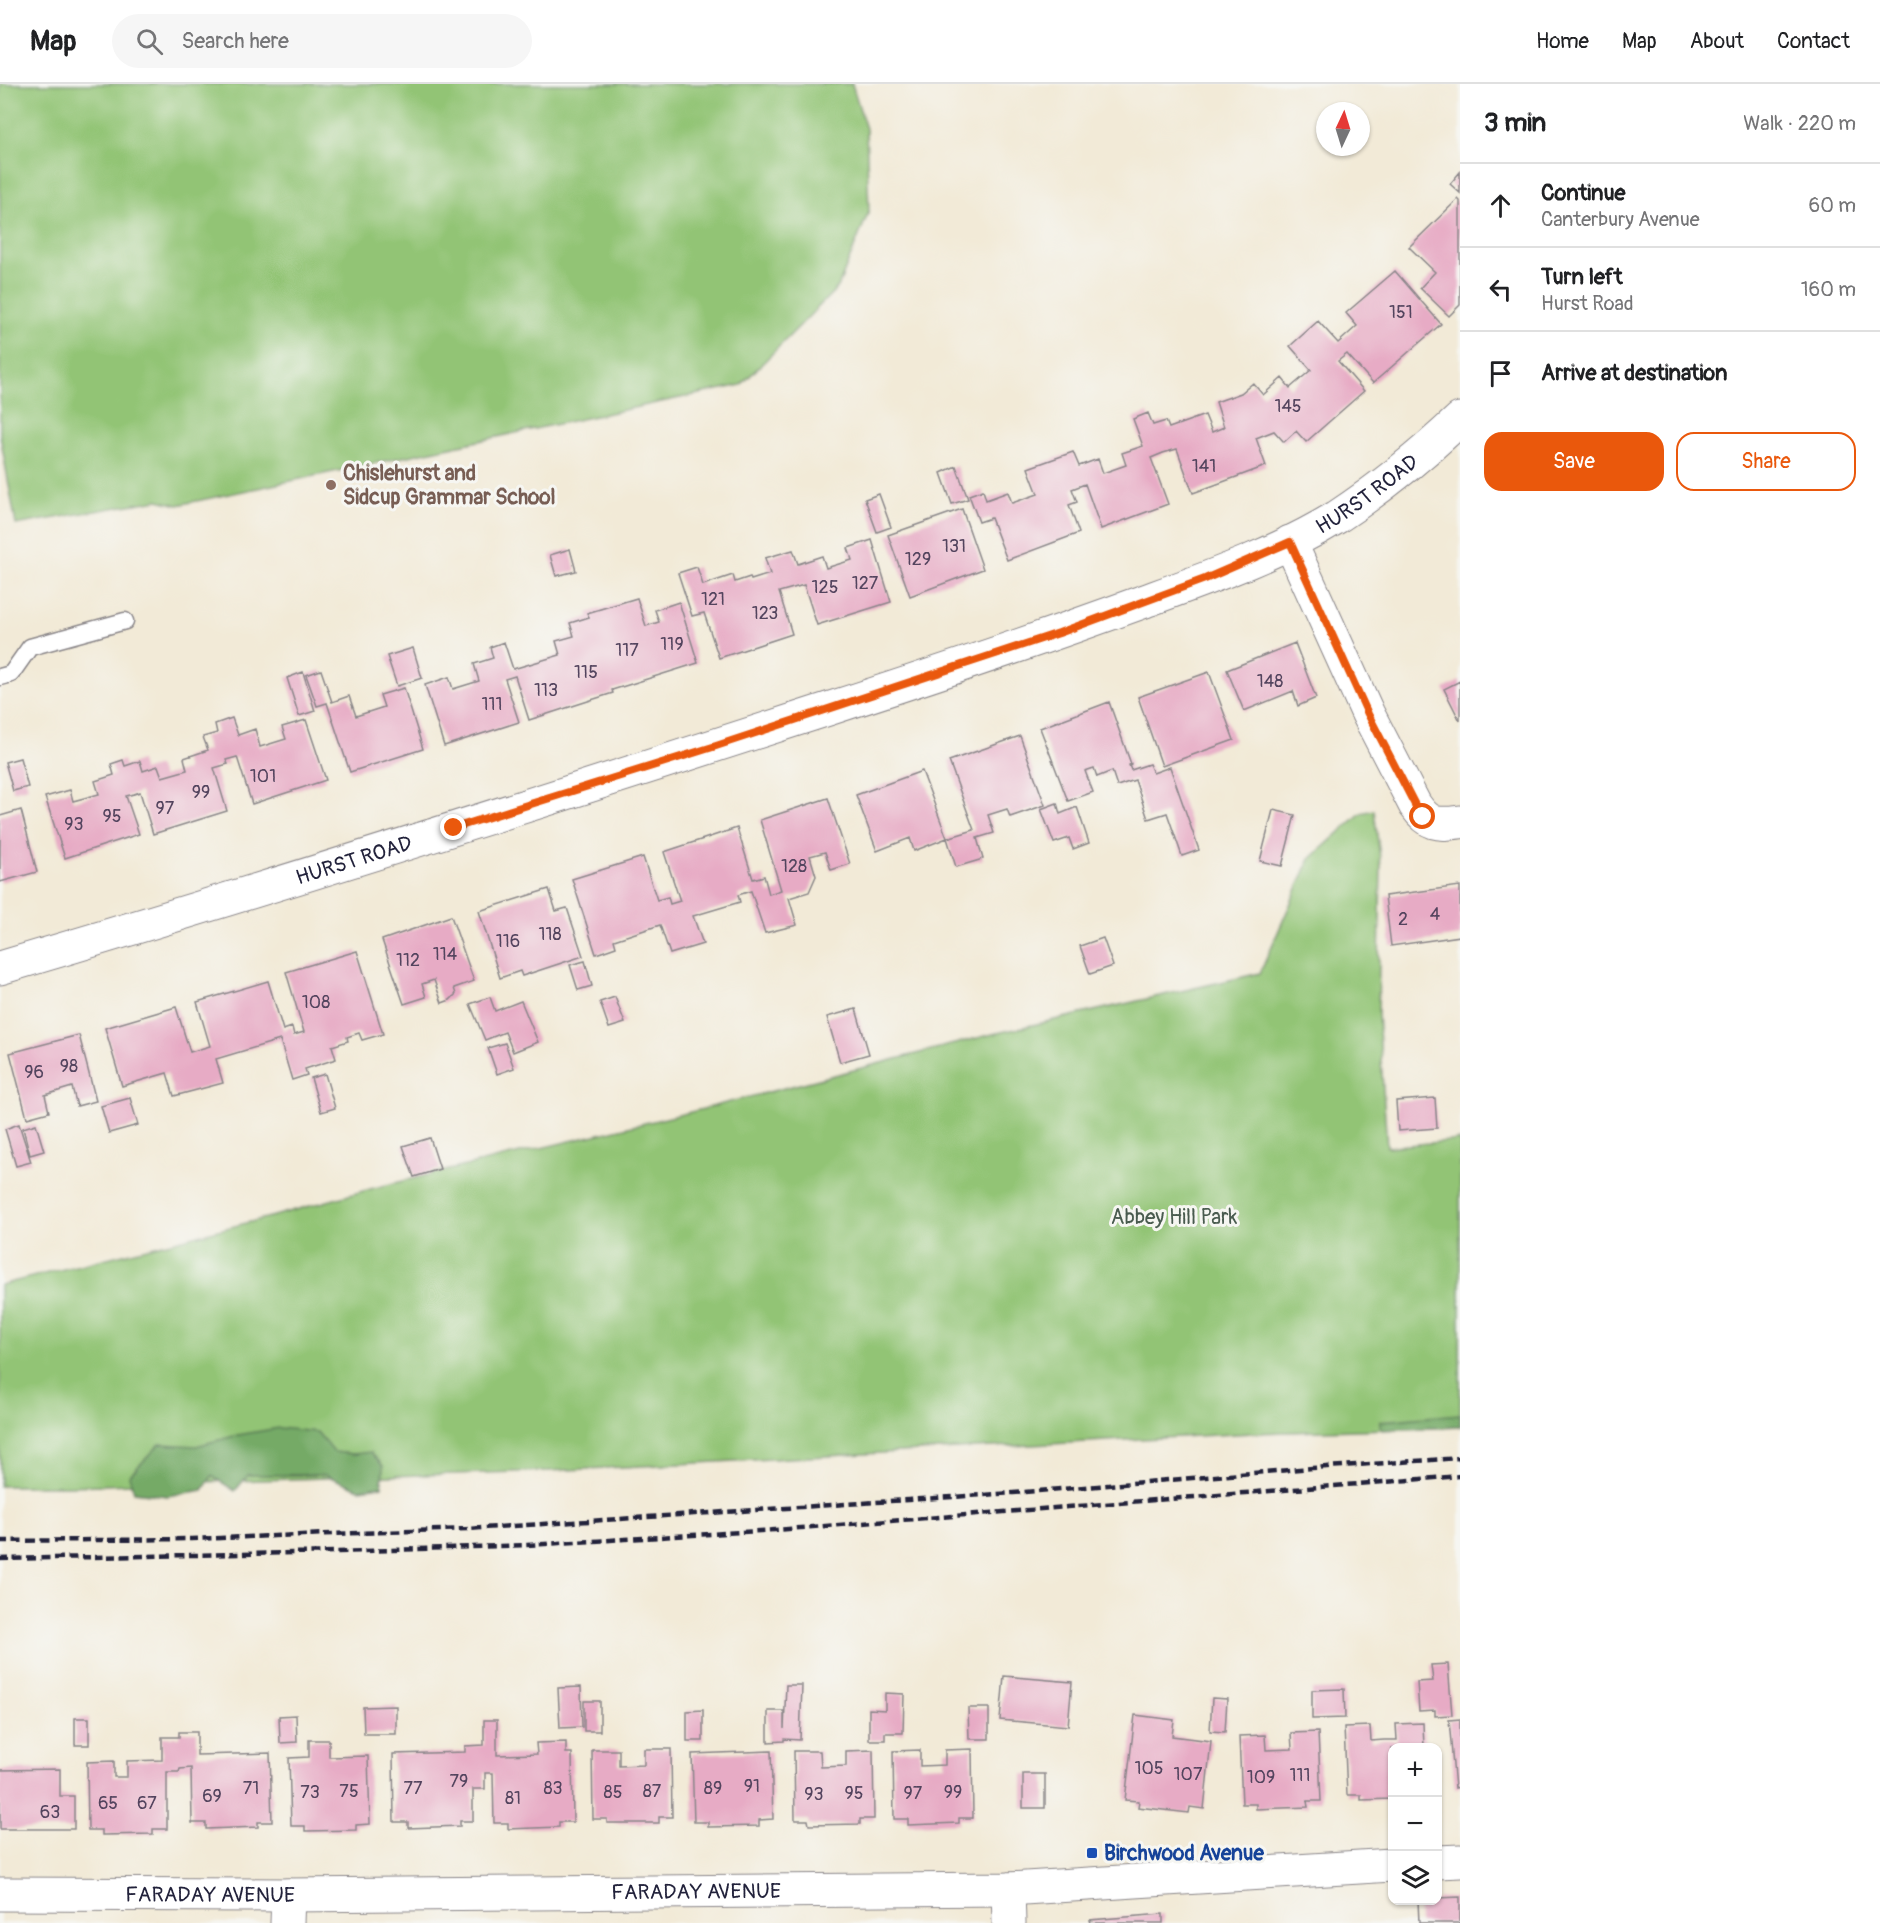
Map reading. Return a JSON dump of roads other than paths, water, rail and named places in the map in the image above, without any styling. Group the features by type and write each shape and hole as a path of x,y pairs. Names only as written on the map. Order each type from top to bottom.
{"street":[{"name":"HURST ROAD","path":"0,968 623,776 1059,633 1205,579 1290,542 1335,518 1394,477 1460,419"},
{"path":"1290,542 1368,714 1415,805 1423,817 1434,824 1460,822"},
{"path":"1442,1862 1460,1861"},
{"name":"FARADAY AVENUE","path":"0,1894 287,1909 1008,1889 1388,1865"},
{"path":"1008,1889 1009,1923"}],"lane":[{"path":"0,677 11,674 30,647 125,621"}],"railway":[{"path":"0,1541 192,1539 467,1529 1013,1493 1460,1458"},
{"path":"0,1559 338,1552 527,1545 775,1530 1460,1476"}],"place":[{"name":"Chislehurst and Sidcup Grammar School","path":"331,485"},
{"name":"Birchwood Avenue","path":"1092,1853"}],"park label":[{"name":"Abbey Hill Park","path":"1174,1217"}]}
